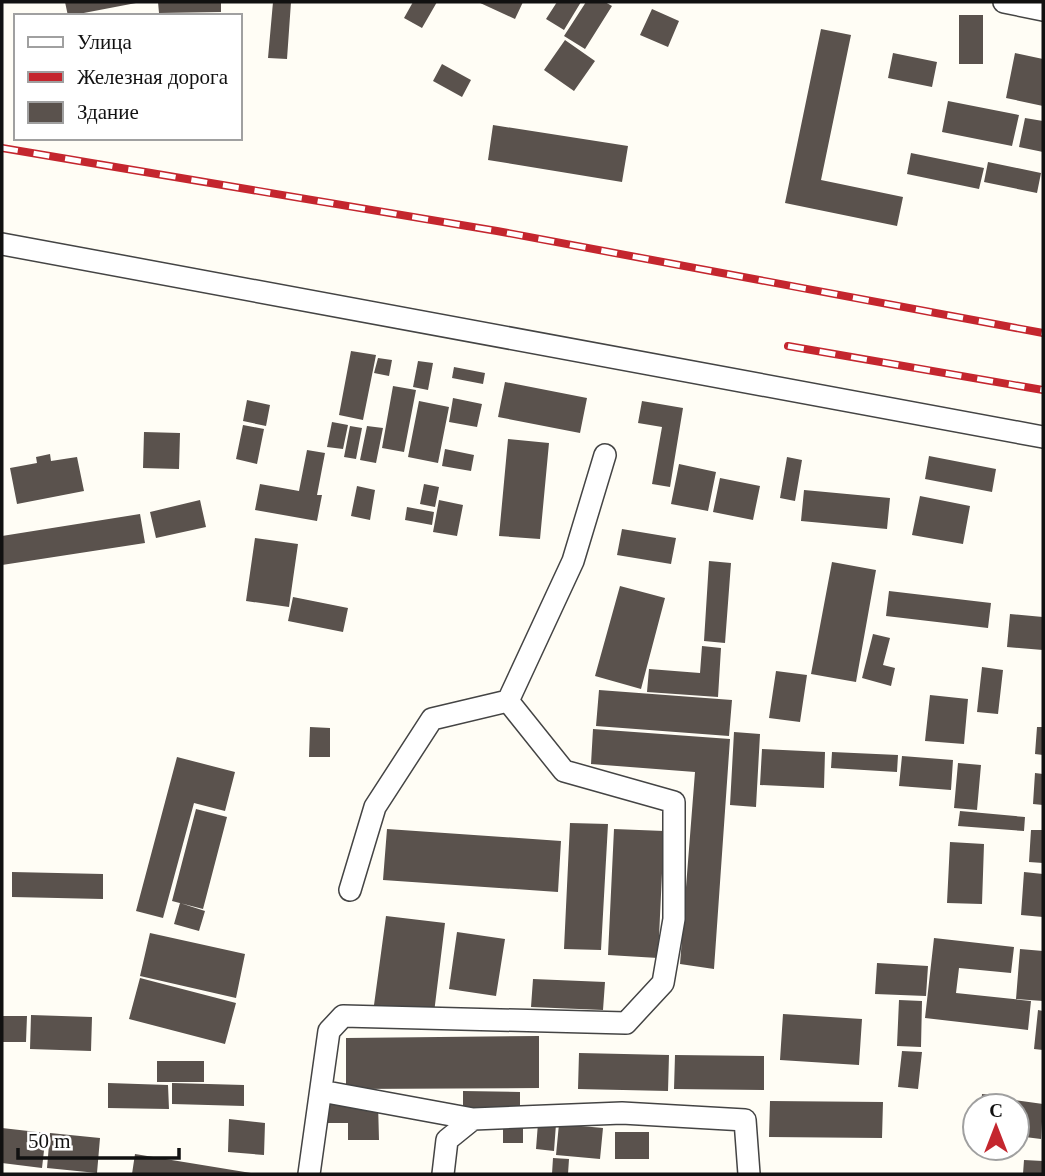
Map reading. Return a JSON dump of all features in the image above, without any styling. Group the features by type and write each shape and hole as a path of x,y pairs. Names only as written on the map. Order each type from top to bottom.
{"street":[{"path":"1004,2 1043,10"},
{"path":"2,244 1043,437"},
{"path":"508,701 573,561 605,455"},
{"path":"350,890 375,807 432,719 508,701"},
{"path":"310,1174 329,1031 343,1016 626,1023 663,983 674,919 674,802 564,771 508,701"},
{"path":"321,1091 473,1119 622,1113 745,1120 749,1174"},
{"path":"443,1174 447,1140 473,1119"}],"building":[{"path":"65,2 136,2 78,14 68,14"},
{"path":"158,2 221,2 221,12 159,13"},
{"path":"273,2 291,2 287,59 268,58"},
{"path":"413,2 437,2 422,28 404,18"},
{"path":"478,2 523,2 515,19"},
{"path":"557,2 581,2 564,30 546,19"},
{"path":"586,2 605,2 612,6 585,49 564,36"},
{"path":"652,9 679,21 668,47 640,35"},
{"path":"959,15 983,15 983,64 959,64"},
{"path":"821,29 851,35 821,180 903,197 897,226 785,203"},
{"path":"565,40 595,61 574,91 544,70"},
{"path":"893,53 937,62 932,87 888,78"},
{"path":"1015,53 1043,59 1043,106 1006,98"},
{"path":"442,64 471,80 462,97 433,81"},
{"path":"948,101 1019,115 1012,146 942,132"},
{"path":"1025,118 1043,121 1043,152 1019,147"},
{"path":"493,125 628,146 622,182 488,160"},
{"path":"911,153 984,168 979,189 907,174"},
{"path":"988,162 1041,173 1037,193 984,182"},
{"path":"351,351 376,355 363,420 339,415"},
{"path":"378,358 392,360 389,376 374,373"},
{"path":"418,361 433,363 428,390 413,387"},
{"path":"454,367 485,373 483,384 452,378"},
{"path":"505,382 587,398 580,433 498,417"},
{"path":"393,386 416,390 404,452 382,448"},
{"path":"453,398 482,404 477,427 449,422"},
{"path":"247,400 270,405 266,426 243,421"},
{"path":"419,401 449,407 438,463 408,457"},
{"path":"642,401 683,408 670,487 652,484 662,427 638,423"},
{"path":"332,422 348,425 343,449 327,447"},
{"path":"243,425 264,429 257,464 236,459"},
{"path":"350,426 362,428 356,459 344,457"},
{"path":"367,426 383,428 376,463 360,460"},
{"path":"144,432 180,433 179,469 143,468"},
{"path":"508,439 549,443 540,539 499,536"},
{"path":"445,449 474,455 471,471 442,466"},
{"path":"307,450 325,453 317,495 322,495 317,521 255,510 260,484 299,491"},
{"path":"50,454 51,461 77,457 84,491 17,504 10,468 37,463 36,457"},
{"path":"929,456 996,469 992,492 925,479"},
{"path":"787,457 802,460 795,501 780,498"},
{"path":"679,464 716,472 708,511 671,504"},
{"path":"720,478 760,486 753,520 713,512"},
{"path":"424,484 439,487 435,507 420,504"},
{"path":"357,486 375,490 370,520 351,516"},
{"path":"804,490 890,498 887,529 801,521"},
{"path":"920,496 970,506 963,544 912,535"},
{"path":"200,500 206,527 156,538 150,512"},
{"path":"439,500 463,505 457,536 433,532"},
{"path":"407,507 434,512 432,525 405,520"},
{"path":"140,514 145,543 2,565 2,536"},
{"path":"622,529 676,538 671,564 617,555"},
{"path":"255,538 298,544 289,607 246,601"},
{"path":"709,561 731,563 725,643 704,641"},
{"path":"832,562 876,570 856,682 811,674"},
{"path":"620,586 665,598 641,689 595,676"},
{"path":"889,591 991,603 988,628 886,616"},
{"path":"293,597 348,608 343,632 288,621"},
{"path":"1010,614 1043,617 1043,650 1007,647"},
{"path":"873,634 890,638 883,665 895,668 891,686 862,678"},
{"path":"702,646 721,648 718,697 647,692 649,669 700,673"},
{"path":"982,667 1003,670 998,714 977,712"},
{"path":"776,671 807,675 800,722 769,718"},
{"path":"599,690 732,700 729,736 596,726"},
{"path":"930,695 968,699 964,744 925,741"},
{"path":"310,727 330,728 330,757 309,757"},
{"path":"1037,727 1043,727 1043,755 1035,754"},
{"path":"593,729 730,739 714,969 680,964 695,772 591,764"},
{"path":"734,732 760,734 756,807 730,805"},
{"path":"762,749 825,752 824,788 760,785"},
{"path":"832,752 898,755 897,772 831,768"},
{"path":"902,756 953,760 951,790 899,786"},
{"path":"177,757 235,772 225,811 194,803 163,918 136,911"},
{"path":"958,763 981,765 977,810 954,808"},
{"path":"1035,773 1043,774 1043,805 1033,804"},
{"path":"196,809 227,817 203,909 172,901"},
{"path":"960,811 1025,817 1024,831 958,826"},
{"path":"570,823 608,824 601,950 564,949"},
{"path":"387,829 561,841 558,892 383,880"},
{"path":"614,829 664,831 658,958 608,955"},
{"path":"1031,830 1043,830 1043,863 1029,862"},
{"path":"950,842 984,844 982,904 947,903"},
{"path":"12,872 103,874 103,899 12,897"},
{"path":"1024,872 1043,874 1043,917 1021,915"},
{"path":"180,903 205,911 199,931 174,924"},
{"path":"386,916 445,923 434,1013 374,1005"},
{"path":"457,932 505,939 496,996 449,989"},
{"path":"150,933 245,954 236,998 140,976"},
{"path":"934,938 1014,947 1011,973 959,968 956,993 1031,1001 1028,1030 925,1018"},
{"path":"1020,949 1043,951 1043,1001 1016,999"},
{"path":"877,963 928,966 926,996 875,994"},
{"path":"140,978 236,1003 225,1044 129,1019"},
{"path":"533,979 605,982 603,1010 531,1007"},
{"path":"899,1000 922,1001 921,1047 897,1046"},
{"path":"1038,1010 1043,1011 1043,1050 1034,1049"},
{"path":"783,1014 862,1019 859,1065 780,1060"},
{"path":"31,1015 92,1017 91,1051 30,1049"},
{"path":"2,1016 27,1016 26,1042 2,1042"},
{"path":"539,1036 539,1088 346,1089 346,1038"},
{"path":"902,1051 922,1052 918,1089 898,1087"},
{"path":"579,1053 669,1055 668,1091 578,1089"},
{"path":"675,1055 764,1056 764,1090 674,1089"},
{"path":"157,1061 204,1061 204,1082 157,1082"},
{"path":"108,1083 168,1085 169,1109 108,1108"},
{"path":"172,1083 244,1085 244,1106 172,1104"},
{"path":"463,1091 520,1092 520,1108 463,1107"},
{"path":"770,1101 883,1102 882,1138 769,1137"},
{"path":"1031,1102 1043,1104 1041,1139 1031,1138"},
{"path":"326,1103 378,1103 379,1140 348,1140 348,1123 326,1123"},
{"path":"229,1119 265,1123 264,1155 228,1152"},
{"path":"538,1123 556,1124 554,1151 536,1149"},
{"path":"559,1124 603,1128 600,1159 556,1155"},
{"path":"503,1126 523,1126 523,1143 503,1143"},
{"path":"2,1128 46,1133 42,1168 2,1163"},
{"path":"615,1132 649,1132 649,1159 615,1159"},
{"path":"50,1133 100,1138 97,1173 47,1168"},
{"path":"135,1154 251,1173 251,1174 132,1174"},
{"path":"553,1158 569,1159 568,1174 552,1174"},
{"path":"1043,1161 1043,1174 1023,1174 1024,1162"}],"railway":[{"path":"2,148 497,231 1043,333"},
{"path":"788,346 1043,390"}]}
